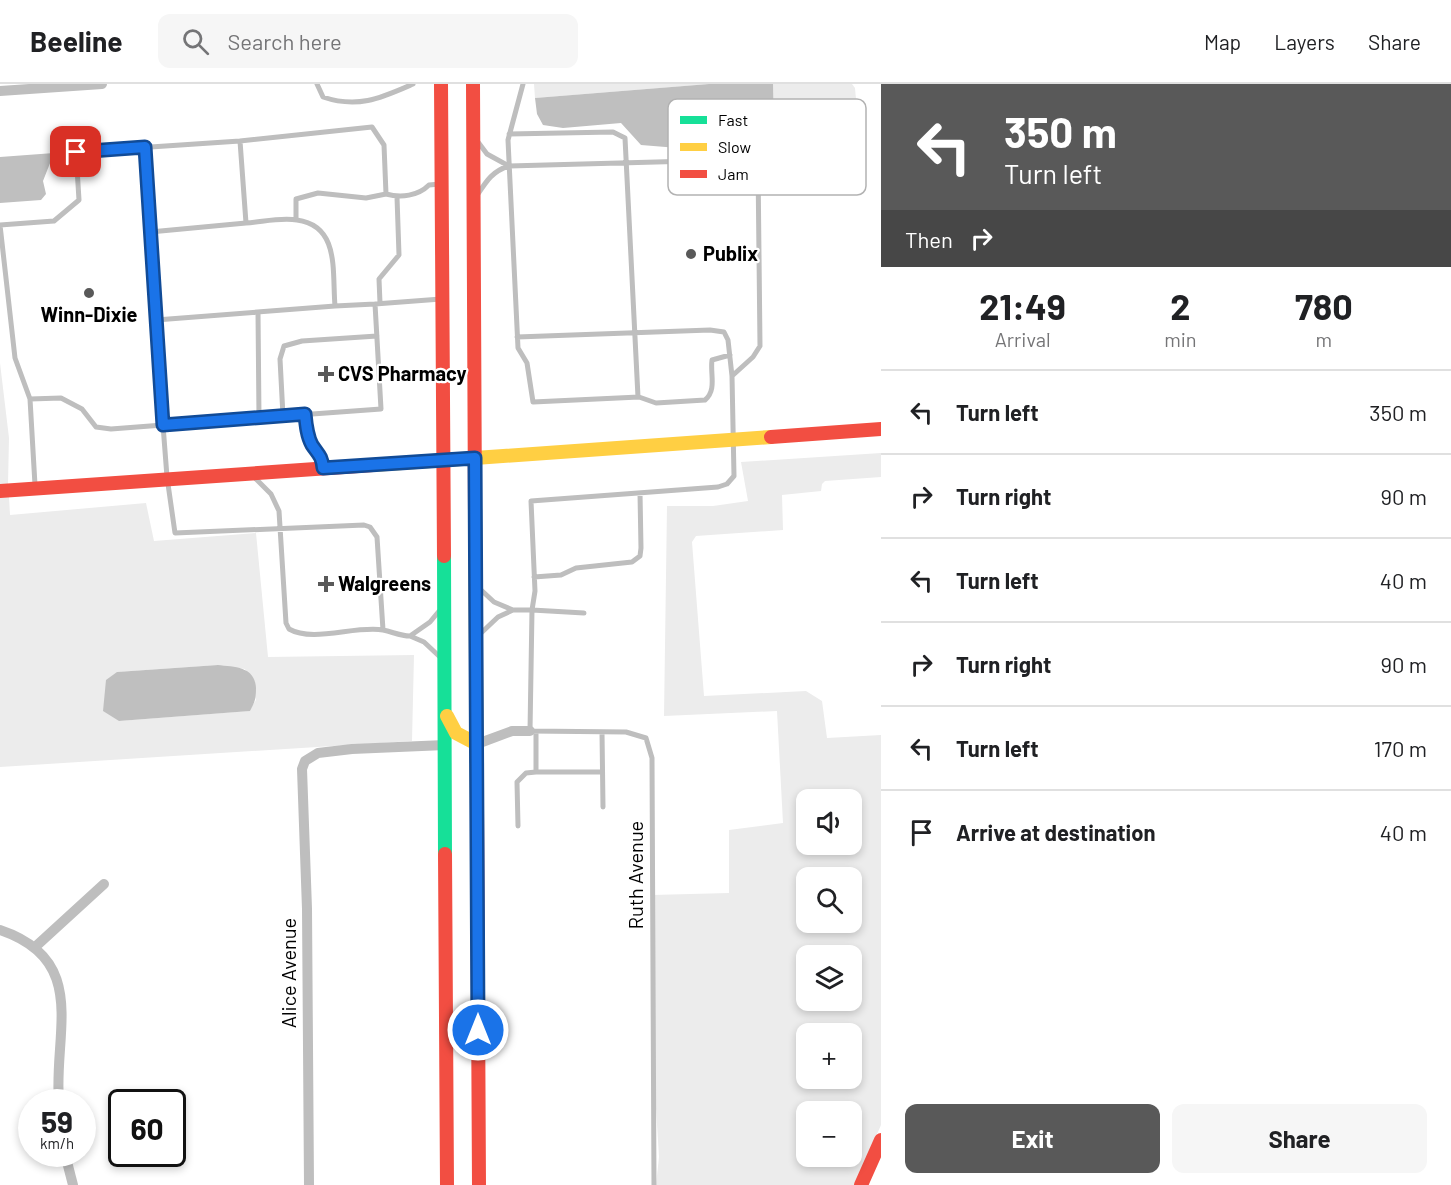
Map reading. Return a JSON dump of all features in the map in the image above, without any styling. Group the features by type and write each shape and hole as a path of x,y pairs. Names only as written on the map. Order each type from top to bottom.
{"main road":[{"path":"440,84 447,1185"},
{"path":"472,84 479,1185"},
{"path":"0,491 166,477 881,429"},
{"path":"445,713 456,734 477,744"},
{"path":"861,1185 881,1140"}],"street":[{"path":"0,91 102,84"},
{"name":"Ruth Avenue","path":"477,744 512,731 533,731"},
{"name":"Alice Avenue","path":"309,1185 308,909 301,786 305,761 318,753 352,748 445,745"},
{"path":"34,948 104,884"},
{"path":"0,930 34,948 48,961 60,987 63,1031 60,1089"},
{"path":"68,1167 73,1185"}],"lane":[{"path":"317,84 323,97 338,102 375,101 413,84"},
{"path":"397,84 397,91"},
{"path":"523,84 509,134 509,166 518,348 527,363 533,402 638,398 656,404 705,400 710,396 713,385 712,360 730,355"},
{"path":"35,488 30,399 15,358 0,225 54,221 79,201 76,152 240,141 372,127 384,145 386,194"},
{"path":"509,134 614,132 625,138 638,398"},
{"path":"473,135 487,154 509,166"},
{"path":"240,141 246,223"},
{"path":"145,147 166,477 176,533 364,525 370,527 376,537 383,630"},
{"path":"474,200 486,180 499,169 509,166 668,161"},
{"path":"296,219 296,199 318,193 366,198 386,194 397,197 422,192 429,185 442,184"},
{"path":"732,376 753,357 760,346 757,195"},
{"path":"30,399 61,398 82,409 96,427 111,429 381,409 377,304 379,279 399,255 397,197"},
{"path":"150,232 296,219 319,227 329,239 335,306"},
{"path":"156,320 442,299"},
{"path":"258,312 259,418"},
{"path":"517,337 724,332 730,355 735,439 734,476 727,484 718,487 531,501 534,577 533,731 536,772"},
{"path":"283,416 280,359 284,346 302,341 377,336"},
{"path":"305,414 306,430 322,457 323,468"},
{"path":"249,472 277,503 281,529 286,623 290,629 306,634 383,630 399,636 410,636 430,646 444,662"},
{"path":"534,577 561,575 576,568 632,562 640,556 640,493"},
{"path":"476,584 494,602 513,610 584,613"},
{"path":"410,636 430,622 444,603"},
{"path":"476,637 490,623 513,610"},
{"name":"Ruth Avenue","path":"533,731 626,732 646,738 652,758 654,1185"},
{"path":"602,732 603,807"},
{"path":"518,825 517,782 526,773 602,772"}],"shaded area":[{"path":"534,84 709,84 535,98"},
{"path":"709,84 773,84 773,99 668,99 668,147 641,145 621,123 563,128 543,125 537,114 535,98"},
{"path":"773,84 852,84 855,88 856,99 773,99"},
{"path":"54,153 43,181 46,194 41,200 0,203 0,157"},
{"path":"0,363 9,438 8,484 0,485"},
{"path":"881,453 881,477 825,481 821,491 782,495 783,530 696,536 692,542 704,696 806,691 822,701 827,738 881,735 881,1125 855,1185 656,1185 659,1157 651,1026 652,895 729,893 729,830 783,823 777,711 664,716 667,506 713,506 748,501 741,462"},
{"path":"0,497 9,497 10,515 146,503 154,541 256,533 268,657 414,655 412,741 0,767","holes":["218,665 245,669 256,700 249,711 119,721 117,672"]},
{"path":"218,665 237,667 252,675 256,691 250,711 119,721 103,711 106,680 117,672"}],"traffic: fast":[{"path":"444,556 445,854"}],"traffic: slow":[{"path":"475,458 771,437"},
{"path":"373,465 475,458"},
{"path":"475,511 477,810"},
{"path":"447,716 456,733 477,744"}],"traffic: jam":[{"path":"441,84 444,556"},
{"path":"473,84 475,511"},
{"path":"771,437 881,429"},
{"path":"0,491 373,465"},
{"path":"477,810 479,1185"},
{"path":"445,854 447,1185"},
{"path":"861,1185 881,1140"}],"place":[{"name":"Publix","path":"691,254"},
{"name":"Winn-Dixie","path":"89,293"},
{"name":"CVS Pharmacy","path":"326,374"},
{"name":"Walgreens","path":"326,584"}],"route":[{"path":"76,152 145,147 163,425 305,414 306,430 322,457 323,468 475,458 478,1030"}]}
